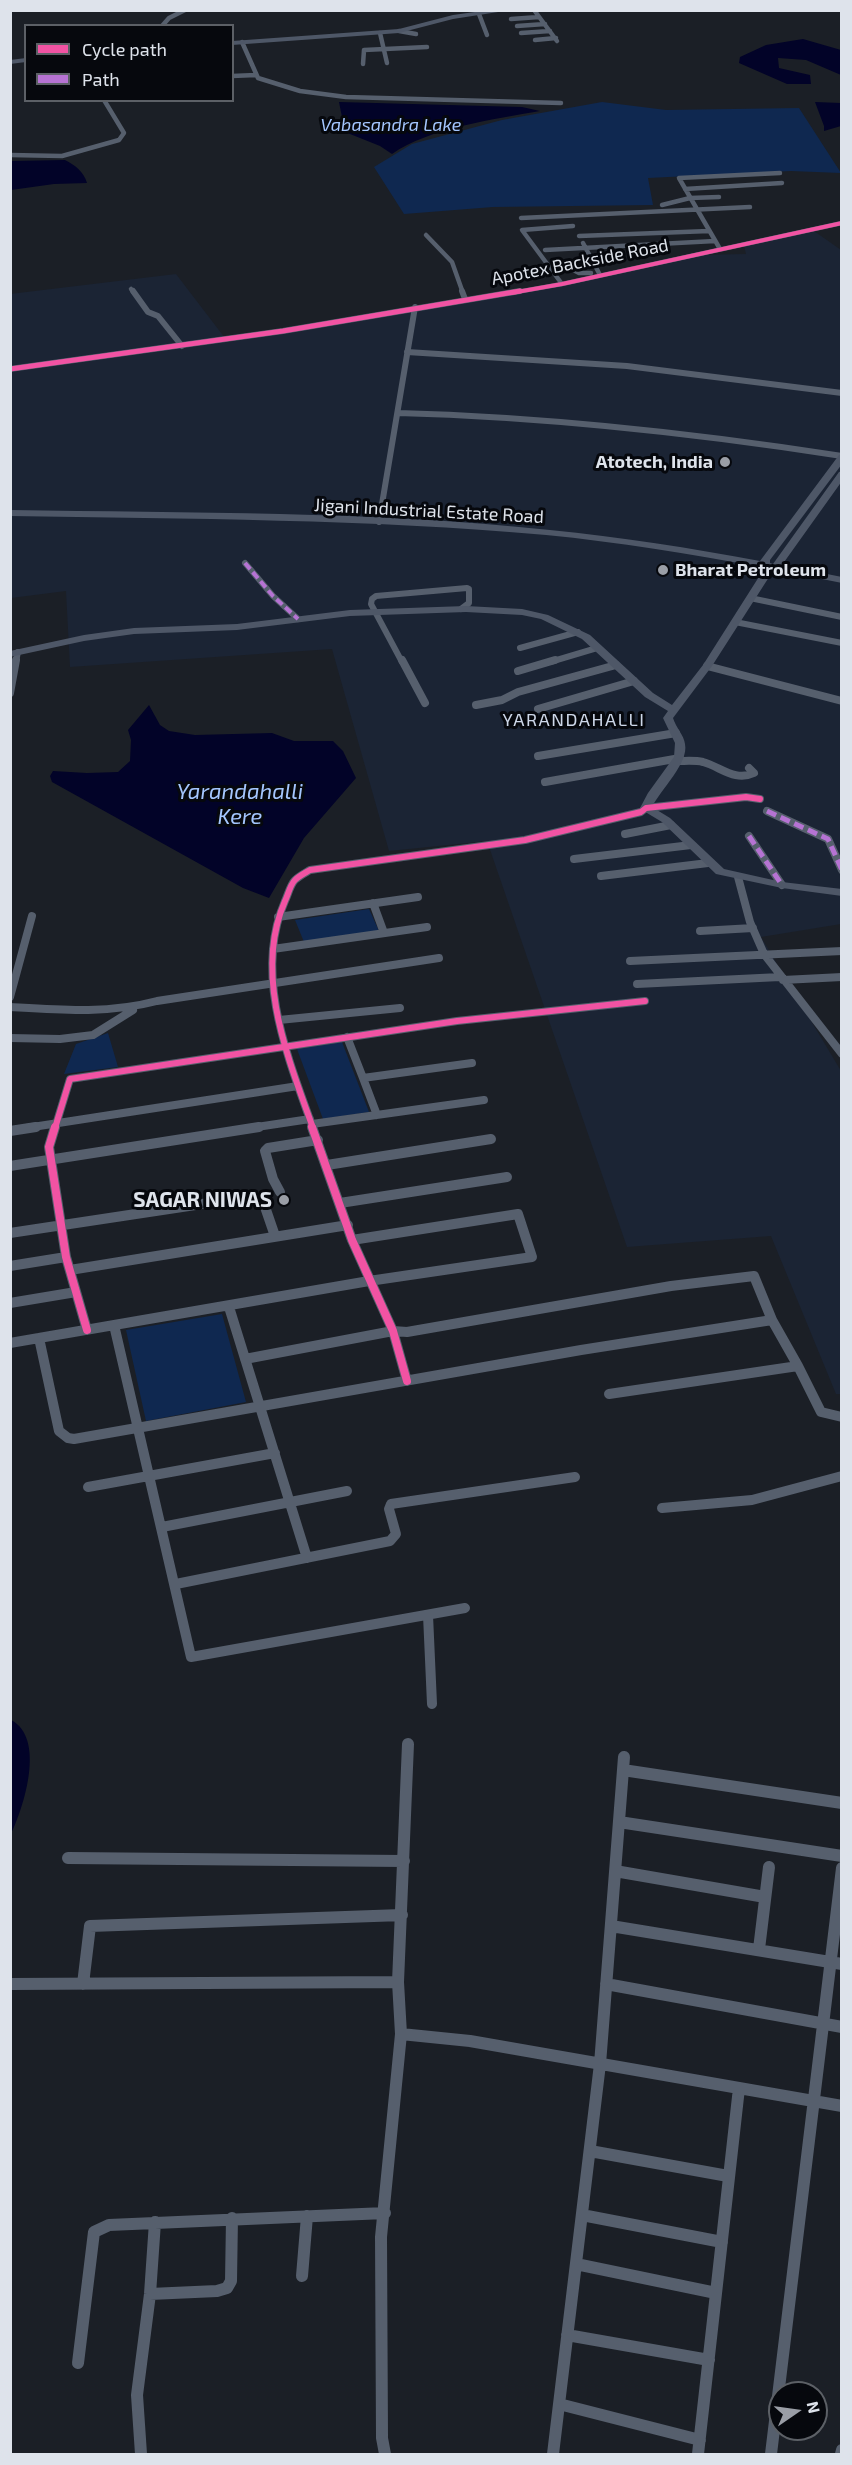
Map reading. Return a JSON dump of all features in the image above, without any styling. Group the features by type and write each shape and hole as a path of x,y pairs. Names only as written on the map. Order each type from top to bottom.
{"street":[{"path":"164,24 169,18 185,10"},
{"path":"234,43 399,31 453,17 508,10"},
{"path":"534,10 557,39 535,40"},
{"path":"480,14 487,35"},
{"path":"511,19 539,17"},
{"path":"517,26 545,24"},
{"path":"399,31 416,34"},
{"path":"521,33 550,31"},
{"path":"380,33 387,63"},
{"path":"243,42 258,78 300,91 346,97 561,103"},
{"path":"363,64 362,51 427,46"},
{"path":"234,76 256,75"},
{"path":"10,155 62,156 119,140 124,133 105,102"},
{"path":"720,249 679,178 780,173"},
{"path":"685,189 782,183"},
{"path":"662,206 690,198 719,197"},
{"path":"521,218 750,207"},
{"path":"560,263 579,273 599,274 564,209"},
{"name":"Apotex Backside Road","path":"10,369 283,331 562,284 842,222"},
{"path":"562,284 522,230 573,226"},
{"path":"579,236 709,231"},
{"path":"426,235 452,262 465,299"},
{"path":"545,250 715,241"},
{"path":"131,289 148,312 158,316 182,346"},
{"path":"380,519 415,307"},
{"path":"407,352 627,366 842,393"},
{"path":"398,413 482,415 584,423 690,434 842,456 707,666 668,718 669,725 676,733 680,743 679,759 642,812 525,840 310,870 294,881 278,917 273,949 272,983 279,1020 298,1086 352,1240 393,1331 407,1381"},
{"path":"770,565 842,474"},
{"name":"Jigani Industrial Estate Road","path":"10,508 380,519 506,529 612,541 842,575"},
{"name":"Jigani Industrial Estate Road","path":"10,513 380,519"},
{"path":"245,562 273,596 298,619"},
{"name":"Jigani Industrial Estate Road","path":"770,565 842,580"},
{"path":"425,703 371,604 372,599 376,596 467,588 470,600 467,607 461,609"},
{"path":"750,598 842,617"},
{"path":"10,693 14,653 84,638 134,631 237,627 350,613 461,609 522,612 544,617 578,632 634,681 674,711"},
{"path":"735,622 842,643"},
{"path":"520,648 578,632"},
{"path":"518,671 597,648"},
{"path":"476,705 502,700 518,692 616,665"},
{"path":"707,666 842,700"},
{"path":"538,709 634,681"},
{"path":"538,756 676,733"},
{"path":"545,782 679,759 702,762 733,776 751,776 754,773 749,768"},
{"path":"646,808 746,797 760,799"},
{"path":"646,808 657,813 671,825 708,863 720,872 842,894"},
{"path":"767,812 828,839 842,870"},
{"path":"625,834 671,825"},
{"path":"749,837 763,854 767,866 782,885"},
{"path":"574,859 691,845"},
{"path":"601,876 708,863"},
{"path":"738,877 753,928 768,962 827,1032 842,1054"},
{"path":"278,917 418,897"},
{"path":"373,903 384,933"},
{"path":"10,997 32,916"},
{"path":"273,949 427,927"},
{"path":"700,931 753,928"},
{"path":"630,961 842,951"},
{"path":"10,1007 106,1012 135,1008 157,1001 439,958"},
{"path":"637,984 842,976"},
{"path":"87,1330 66,1257 49,1147 70,1079 504,1015 645,1000"},
{"path":"10,1038 60,1039 93,1035 135,1008"},
{"path":"279,1020 400,1008"},
{"path":"347,1037 377,1115"},
{"path":"363,1078 472,1063"},
{"path":"10,1131 55,1126 298,1086"},
{"path":"10,1166 311,1122 484,1100"},
{"path":"327,1165 491,1139"},
{"path":"280,1192 273,1179 265,1152 268,1148 318,1140"},
{"path":"340,1203 507,1177"},
{"path":"10,1233 255,1196 264,1204 275,1236"},
{"path":"10,1343 369,1281 532,1257 518,1214 352,1240"},
{"path":"70,1270 348,1225"},
{"path":"10,1266 66,1257"},
{"path":"245,1359 393,1331 407,1332 671,1286 754,1276 772,1320 821,1412 842,1417"},
{"path":"10,1303 76,1292"},
{"path":"229,1307 307,1558"},
{"path":"39,1338 59,1431 74,1439 772,1320"},
{"path":"114,1325 176,1584 191,1657 465,1608"},
{"path":"609,1394 798,1366"},
{"path":"88,1487 275,1453"},
{"path":"662,1508 752,1500 842,1476"},
{"path":"176,1584 394,1539 396,1534 389,1509 391,1504 575,1477"},
{"path":"162,1527 347,1491"},
{"path":"428,1615 432,1704"},
{"path":"385,2454 382,2438 381,2237 401,2034 398,1982 408,1744"},
{"path":"553,2454 600,2064 624,1763 842,1803"},
{"path":"619,1822 842,1856"},
{"path":"68,1858 404,1861"},
{"path":"759,1949 769,1867"},
{"path":"771,2454 823,2023 836,1963 842,1868"},
{"path":"615,1871 765,1897"},
{"path":"83,1984 90,1926 402,1915"},
{"path":"611,1926 836,1963"},
{"path":"10,1984 398,1982"},
{"path":"606,1984 842,2027"},
{"path":"401,2034 470,2041 842,2106"},
{"path":"698,2454 739,2088"},
{"path":"590,2151 728,2176"},
{"path":"78,2363 94,2232 110,2225 155,2222 385,2213"},
{"path":"582,2215 722,2242"},
{"path":"302,2276 307,2216"},
{"path":"150,2294 217,2292 227,2288 231,2281 232,2218"},
{"path":"141,2454 138,2395 150,2294 155,2222"},
{"path":"576,2264 716,2293"},
{"path":"567,2335 708,2360"},
{"path":"559,2404 699,2440"}],"shaded area":[{"path":"602,102 666,110 799,108 841,173 791,171 648,178 653,205 493,207 404,214 374,167 412,144 502,120"},
{"path":"814,231 841,250 841,924 761,937 841,1071 841,1394 836,1394 771,1236 627,1247 487,841 389,851 332,649 70,667 66,591 11,598 10,294 176,274 228,342 609,276 697,255 746,254 744,246"},
{"path":"369,909 379,931 304,942 295,920"},
{"path":"108,1033 118,1067 64,1074 76,1044"},
{"path":"342,1042 369,1112 323,1119 297,1049"},
{"path":"222,1314 246,1402 146,1421 126,1330"}],"water":[{"path":"803,39 841,50 841,75 806,60 778,58 779,68 810,75 811,84 787,84 739,63 740,57 766,45"},
{"name":"Vabasandra Lake","path":"339,102 522,107 540,111 443,131 424,137 392,154 380,146 335,128 342,117"},
{"path":"815,102 841,103 841,126 824,131"},
{"path":"65,160 79,169 87,183 54,184 11,190 11,161"},
{"name":"Yarandahalli Kere","path":"149,705 160,725 169,731 195,735 272,733 294,741 333,741 343,751 356,778 304,838 269,898 243,888 52,782 50,776 53,771 118,772 130,761 131,740 128,730"},
{"path":"11,1720 22,1729 28,1742 30,1757 26,1791 11,1834"}],"marked path":[{"path":"245,563 273,596 298,619"},
{"path":"767,811 828,839 842,870"},
{"path":"749,836 782,885"}],"cycle path":[{"path":"10,369 283,331 562,284 842,223"},
{"path":"407,1381 393,1331 352,1240 298,1086 279,1020 272,983 273,949 278,917 294,881 310,870 525,840 641,812 646,808 746,797 760,799"},
{"path":"87,1330 66,1257 49,1147 70,1079 457,1021 645,1001"}],"place":[{"name":"Atotech, India","path":"725,462"},
{"name":"Bharat Petroleum","path":"663,570"},
{"name":"SAGAR NIWAS","path":"284,1200"}],"district":[{"name":"YARANDAHALLI","path":"574,720"}]}
